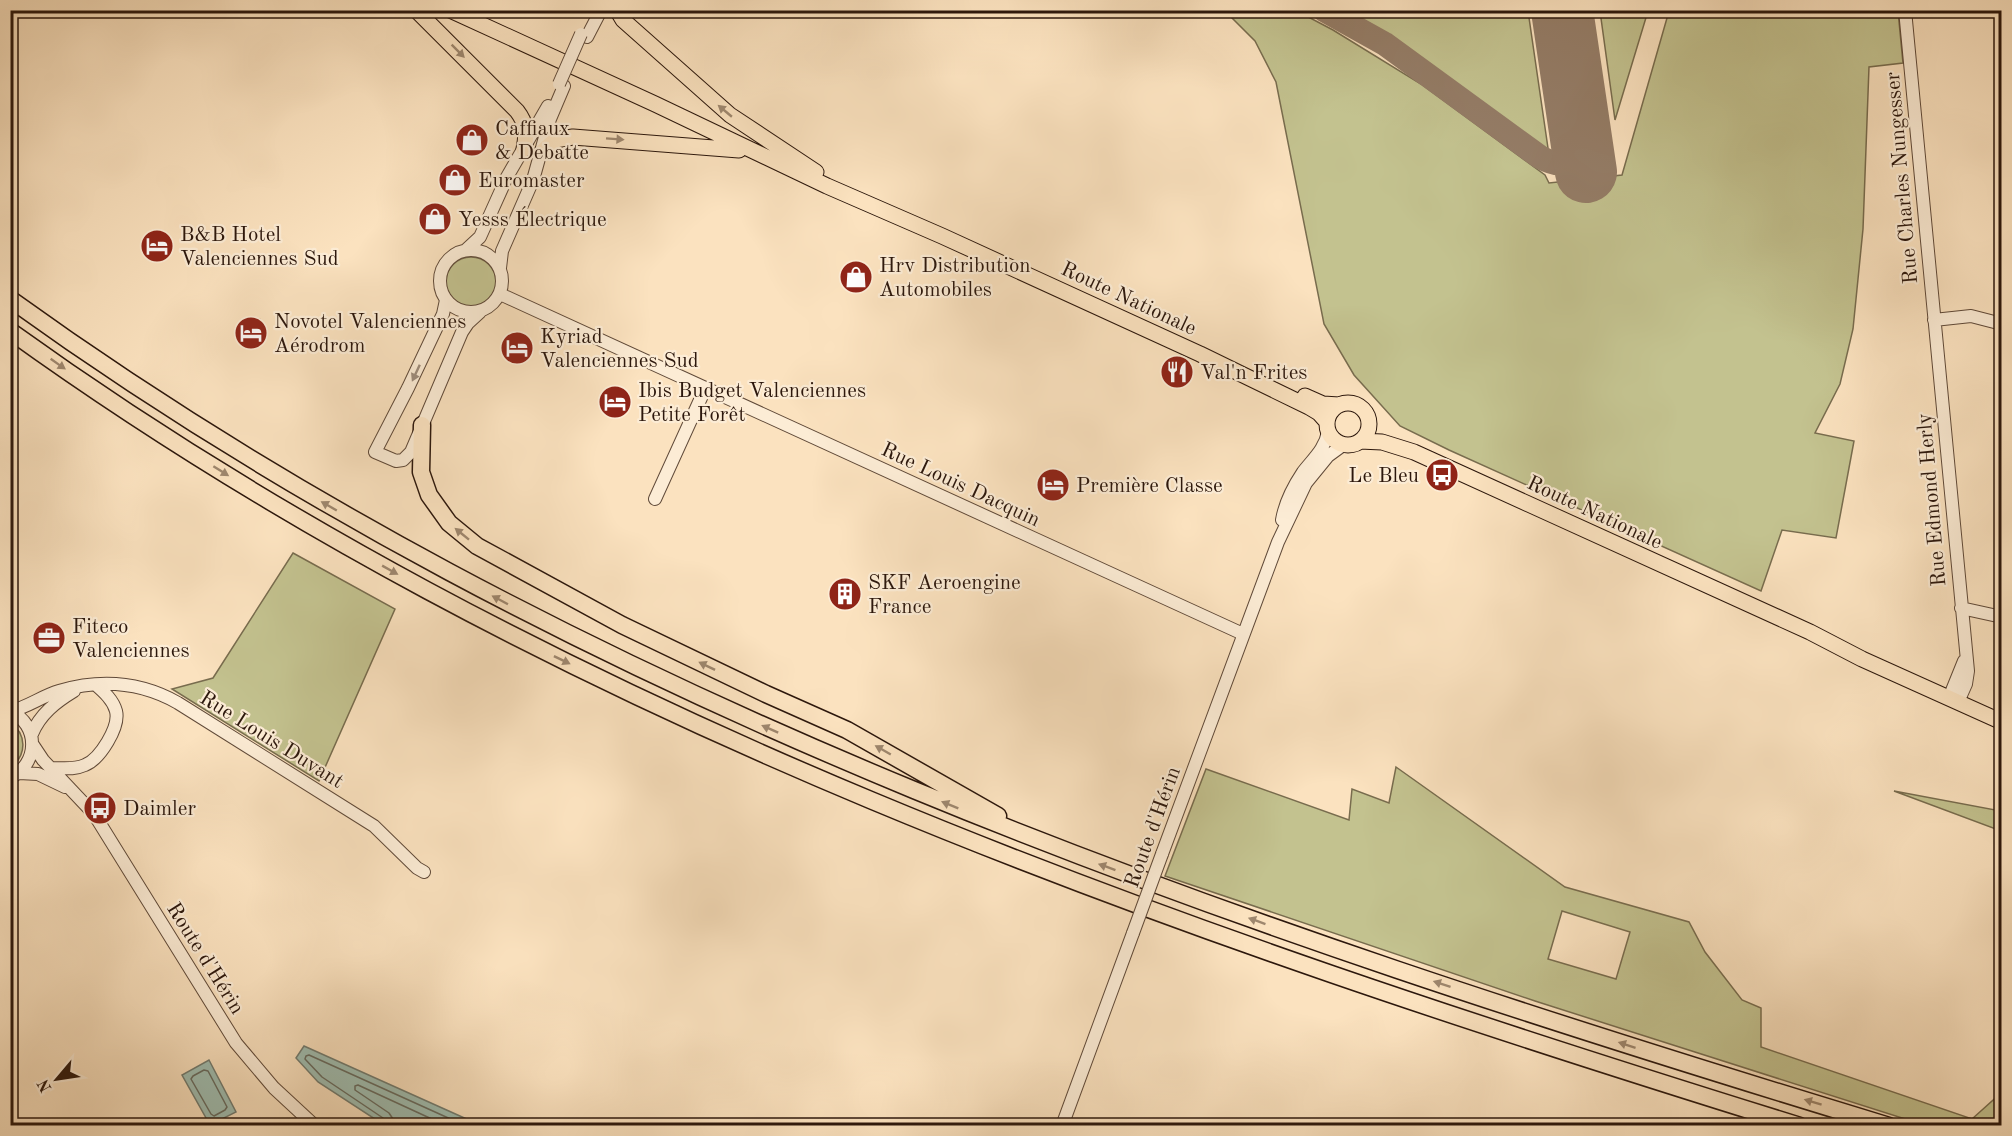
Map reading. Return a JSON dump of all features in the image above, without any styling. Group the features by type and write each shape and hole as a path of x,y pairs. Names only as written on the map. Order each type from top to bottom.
{"highway":[{"path":"10,299 100,362 222,442 341,513 477,588 592,646 749,720 898,784 1082,858 1248,918 1662,1056 1889,1125"},
{"path":"10,331 198,457 380,565 560,659 775,760 996,852 1226,938 1495,1029 1800,1125"},
{"path":"422,425 421,472 429,495 449,523 477,546 622,625 847,730 999,816 1082,858"}],"main road":[{"path":"416,10 517,111 526,129 524,149"},
{"path":"450,10 836,190 942,236"},
{"path":"475,10 682,107 892,209 942,236"},
{"path":"617,10 623,20 730,115 827,178"},
{"path":"541,153 555,140 573,136 715,146 754,152"},
{"name":"Route Nationale","path":"942,236 1310,406 1319,413 1328,427"},
{"name":"Route Nationale","path":"1200,354 1274,382 1317,402 1339,405"},
{"path":"1369,420 1368,432 1353,445 1343,445 1336,441 1328,427 1330,412 1339,405 1356,404 1364,409 1369,420 1384,434 1414,452"},
{"name":"Route Nationale","path":"1360,441 1382,442 1414,452 1810,632 1896,663 2001,722"},
{"name":"Route Nationale","path":"1955,696 2001,712"}],"street":[{"path":"480,312 459,310 446,300 440,285 442,269 450,258 466,250 478,240 507,177 561,85 584,35 592,10"},
{"path":"584,35 601,10"},
{"name":"Rue Charles Nungesser","path":"1905,10 1936,343"},
{"path":"446,300 443,314 375,452 396,461 403,460 411,452 462,332 471,319 493,304 500,294 502,251 533,180 561,85"},
{"path":"466,250 480,251 488,255 500,268"},
{"name":"Rue Louis Dacquin","path":"500,294 1243,634"},
{"path":"1934,320 1971,316 2001,324"},
{"name":"Rue Edmond Herly","path":"1936,343 1965,654 1955,696"},
{"path":"655,499 705,389"},
{"name":"Route d'Hérin","path":"1278,542 1287,500 1300,477 1324,447 1328,427"},
{"name":"Route d'Hérin","path":"1062,1125 1278,542 1306,483 1328,456 1343,445"},
{"path":"1961,608 2001,617"},
{"path":"52,768 74,768 89,763 114,731 117,723 115,708 96,685"},
{"name":"Rue Louis Duvant","path":"11,711 60,691 80,687 96,685 139,687 154,691 178,703 374,826 424,872"},
{"name":"Rue Louis Duvant","path":"15,775 30,760 32,739 38,722 47,710 80,687"},
{"name":"Route d'Hérin","path":"11,711 24,720 40,756 81,798 99,821 236,1043 274,1088 315,1125"},
{"name":"Route d'Hérin","path":"15,775 43,776 81,798"}],"shaded area":[{"path":"1225,11 1297,11 1333,30 1421,84 1545,175 1549,183 1622,175 1669,11 1898,11 1903,63 1869,67 1863,229 1853,329 1840,384 1815,433 1854,441 1836,538 1782,530 1761,591 1400,426 1354,375 1324,324 1276,82 1255,41"},
{"path":"1334,11 1528,11 1549,155 1388,40"},
{"path":"1600,11 1648,11 1615,120"},
{"path":"471,257 480,259 491,268 496,282 494,291 485,302 471,307 462,305 451,296 446,282 448,273 457,262"},
{"path":"293,553 395,609 319,781 172,689 213,678"},
{"path":"10,722 20,732 23,744 20,757 11,767"},
{"path":"1396,767 1565,887 1689,922 1705,952 1742,1000 1761,1008 1761,1047 1972,1119 2001,1093 2001,1125 1924,1125 1535,1001 1165,876 1206,769 1349,820 1352,789 1389,803","holes":["1562,911 1630,932 1616,979 1548,959"]},
{"path":"1894,791 2001,811 2001,831"}],"water":[{"path":"304,1046 480,1125 384,1125 318,1082 296,1058"},
{"path":"209,1060 236,1112 210,1125 182,1075"}],"taxiway":[{"path":"1324,10 1385,44 1540,157 1557,163 1569,160 1576,149 1580,132"}],"runway":[{"path":"1562,10 1586,172"}],"place":[{"name":"Caffiaux & Debatte","path":"472,140"},
{"name":"Euromaster","path":"455,180"},
{"name":"Yesss Électrique","path":"435,219"},
{"name":"B&B Hotel Valenciennes Sud","path":"157,246"},
{"name":"Hrv Distribution Automobiles","path":"856,277"},
{"name":"Novotel Valenciennes Aérodrom","path":"251,333"},
{"name":"Kyriad Valenciennes Sud","path":"517,348"},
{"name":"Val'n Frites","path":"1177,372"},
{"name":"Ibis Budget Valenciennes Petite Forêt","path":"615,402"},
{"name":"Le Bleu","path":"1442,475"},
{"name":"Première Classe","path":"1053,485"},
{"name":"SKF Aeroengine France","path":"845,594"},
{"name":"Fiteco Valenciennes","path":"49,638"},
{"name":"Daimler","path":"100,808"}]}
